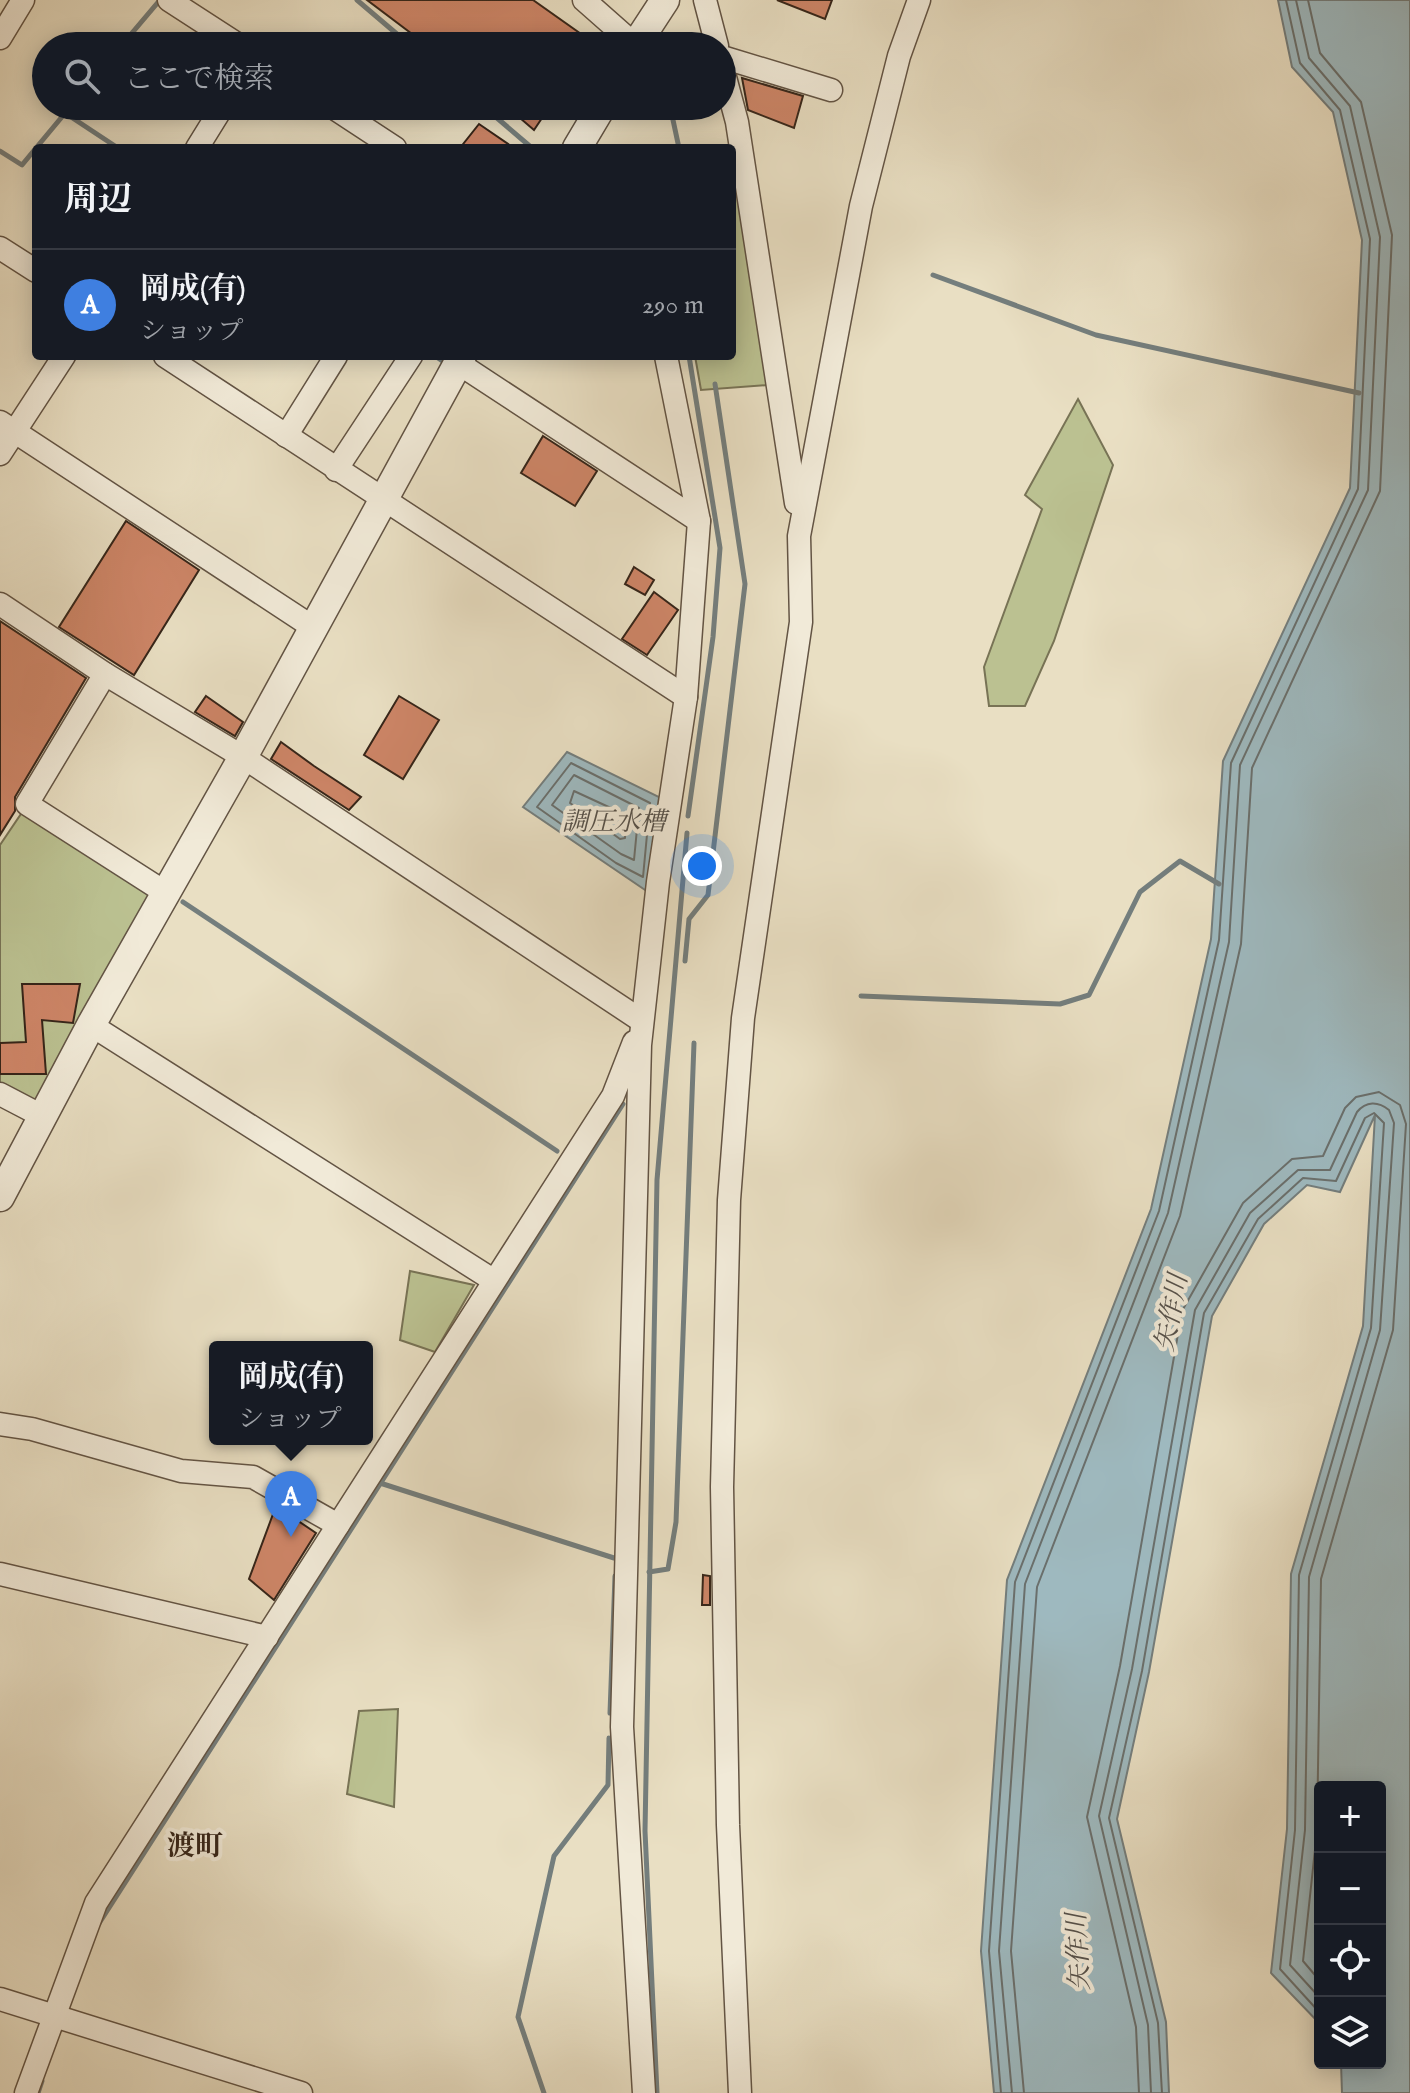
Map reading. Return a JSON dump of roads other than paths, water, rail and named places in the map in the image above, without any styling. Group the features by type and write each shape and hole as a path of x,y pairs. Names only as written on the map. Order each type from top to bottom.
{"street":[{"path":"0,38 23,0"},
{"path":"169,0 218,32"},
{"path":"584,0 620,32"},
{"path":"644,32 665,0"},
{"path":"705,0 713,32"},
{"path":"799,536 861,206 899,56 919,0"},
{"path":"736,61 831,90"},
{"path":"736,118 774,352 779,414 793,471 799,536 801,622 744,1010 729,1200 722,1487 728,1825 740,2093"},
{"path":"199,144 214,120"},
{"path":"352,120 389,144"},
{"path":"579,144 594,120"},
{"path":"0,248 32,267"},
{"path":"0,454 7,427 61,360"},
{"path":"171,360 686,697"},
{"path":"286,436 334,360"},
{"path":"336,470 408,360"},
{"path":"0,1197 91,1025 243,757 460,360 699,521"},
{"path":"644,2093 622,1727 642,1021 686,697 699,521 667,360"},
{"path":"7,427 314,628"},
{"path":"0,604 105,674 243,757 642,1021"},
{"path":"105,674 27,804 166,893"},
{"path":"26,2093 96,1903 613,1096 642,1021"},
{"path":"91,1025 493,1280"},
{"path":"0,1094 44,1117"},
{"path":"0,1424 32,1429 181,1471 253,1477 338,1525"},
{"path":"0,1574 267,1637"},
{"path":"0,1999 54,2013 301,2093"}],"water":[{"name":"矢作川","path":"1278,0 1410,0 1410,2093 1342,2093 1341,2069 1386,2069 1386,1781 1314,1781 1314,2018 1271,1973 1287,1829 1291,1574 1363,1326 1375,1115 1340,1192 1307,1185 1264,1224 1212,1316 1149,1672 1117,1819 1166,2022 1169,2093 994,2093 981,1951 1007,1580 1151,1209 1211,939 1223,761 1350,488 1362,240 1333,112 1292,67"},
{"name":"調圧水槽","path":"567,752 659,797 651,894 523,807"}],"waterway":[{"path":"133,32 160,0"},
{"path":"357,0 395,32"},
{"path":"39,144 59,120"},
{"path":"76,120 112,144"},
{"path":"499,120 527,144"},
{"path":"673,120 678,144"},
{"path":"0,151 22,165 32,153"},
{"path":"933,275 1096,335 1359,393"},
{"path":"441,360 447,364"},
{"path":"688,816 713,637 720,548 690,360"},
{"path":"685,961 689,919 708,895 745,584 715,384"},
{"path":"657,2093 645,1831 657,1180 687,833"},
{"path":"861,996 1060,1004 1089,995 1140,892 1180,861 1219,884"},
{"path":"183,902 557,1151"},
{"path":"649,1572 668,1569 676,1522 694,1043"},
{"path":"98,1925 623,1104"},
{"path":"380,1483 614,1558"},
{"path":"610,1713 615,1576"},
{"path":"544,2093 518,2017 554,1856 608,1785 609,1738"},
{"path":"38,2093 42,2081"}],"place":[{"name":"岡成(有)","path":"291,1537"}],"district":[{"name":"渡町","path":"195,1847"}]}
